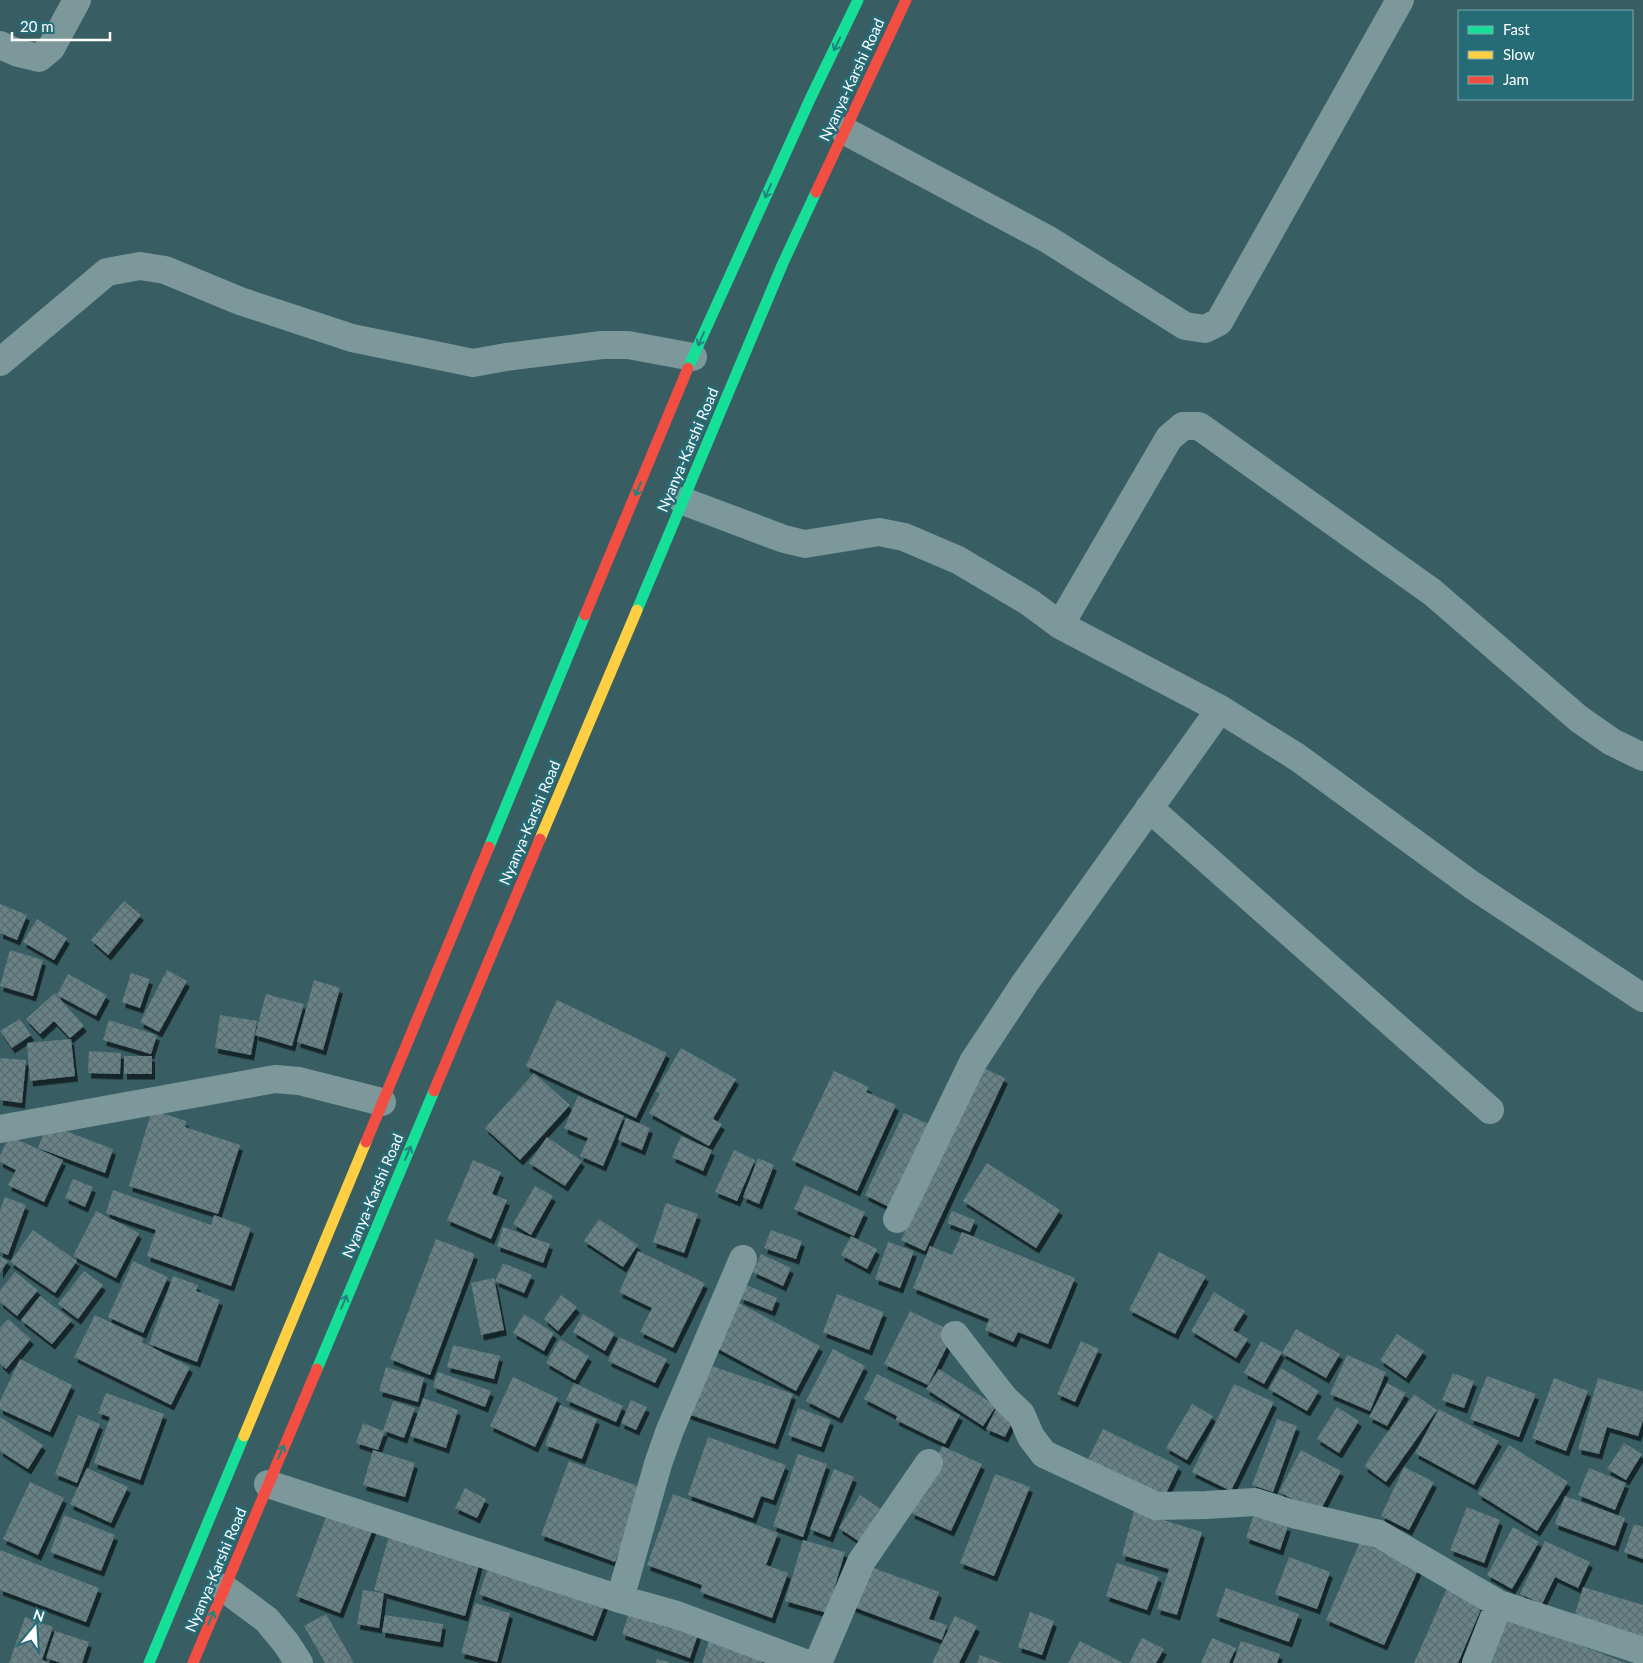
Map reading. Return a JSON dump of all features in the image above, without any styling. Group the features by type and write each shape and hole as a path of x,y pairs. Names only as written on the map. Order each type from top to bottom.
{"main road":[{"name":"Nyanya-Karshi Road","path":"149,1663 693,357 811,97 858,0"},
{"name":"Nyanya-Karshi Road","path":"193,1663 783,263 906,0"}],"street":[{"path":"0,45 18,53 39,58 51,48 77,0"},
{"path":"845,131 1049,240 1185,326 1205,329 1219,322 1400,0"},
{"path":"0,362 107,272 140,266 165,270 240,301 352,338 473,363 602,344 628,345 693,357"},
{"path":"1060,624 1169,438 1183,426 1198,426 1432,592 1579,719 1612,742 1643,757"},
{"path":"683,502 784,539 805,544 879,532 904,538 958,560 1015,593 1060,624 1220,710 1297,757 1472,885 1643,998"},
{"path":"898,1219 973,1062 1025,983 1220,710"},
{"path":"1149,808 1490,1110"},
{"path":"0,1129 275,1079 299,1081 382,1102"},
{"path":"620,1599 667,1438 743,1259"},
{"path":"955,1335 1005,1399 1020,1414 1031,1437 1044,1454 1156,1506 1255,1502 1293,1514 1379,1534 1499,1604 1643,1651"},
{"path":"818,1663 861,1562 929,1463"},
{"path":"268,1484 620,1599 677,1615 805,1663"},
{"path":"224,1588 267,1620 286,1643 299,1663"},
{"path":"1476,1663 1499,1604"}],"building":[{"path":"124,901 141,915 108,955 91,940"},
{"path":"0,904 27,915 17,940 0,933"},
{"path":"37,919 67,938 54,960 23,942"},
{"path":"10,950 43,960 33,996 0,986"},
{"path":"167,970 187,981 159,1032 140,1022"},
{"path":"131,973 150,979 140,1008 122,1002"},
{"path":"68,974 107,995 96,1016 57,995"},
{"path":"314,980 340,988 323,1050 297,1042"},
{"path":"55,993 84,1026 70,1038 54,1021 40,1034 26,1019"},
{"path":"266,994 304,1004 292,1046 255,1035"},
{"path":"557,1000 667,1053 636,1118 526,1066"},
{"path":"220,1015 257,1021 251,1055 215,1048"},
{"path":"20,1019 31,1035 12,1048 0,1031"},
{"path":"109,1020 157,1035 151,1054 103,1040"},
{"path":"71,1039 75,1076 30,1081 27,1043"},
{"path":"681,1048 736,1079 713,1119 722,1124 709,1146 649,1113 660,1094 656,1091"},
{"path":"89,1051 121,1053 120,1074 88,1073"},
{"path":"124,1056 152,1056 152,1074 124,1074"},
{"path":"0,1058 26,1060 22,1103 0,1100"},
{"path":"981,1067 1005,1078 925,1251 901,1240"},
{"path":"834,1071 869,1087 866,1092 896,1105 857,1191 792,1160"},
{"path":"534,1073 570,1105 520,1160 485,1128"},
{"path":"578,1096 624,1116 603,1166 580,1156 588,1138 564,1128"},
{"path":"152,1110 186,1121 185,1127 240,1145 218,1214 129,1186"},
{"path":"904,1113 931,1125 891,1208 865,1195"},
{"path":"626,1118 650,1128 642,1150 618,1140"},
{"path":"47,1124 113,1149 105,1173 38,1148"},
{"path":"9,1136 63,1160 44,1202 8,1185 16,1170 0,1162 0,1156"},
{"path":"681,1136 712,1150 703,1171 672,1157"},
{"path":"547,1137 582,1161 565,1186 529,1163"},
{"path":"734,1150 755,1160 737,1201 715,1192"},
{"path":"758,1158 774,1165 759,1204 743,1197"},
{"path":"473,1160 501,1172 492,1194 507,1200 491,1239 447,1220"},
{"path":"987,1163 1060,1210 1036,1248 963,1201"},
{"path":"73,1179 93,1187 85,1207 65,1198"},
{"path":"805,1185 865,1212 854,1236 794,1209"},
{"path":"535,1186 553,1196 531,1235 513,1224"},
{"path":"113,1190 211,1225 214,1215 251,1228 231,1286 147,1256 156,1230 106,1213"},
{"path":"5,1197 26,1205 8,1255 0,1252 0,1210"},
{"path":"666,1203 698,1214 684,1253 653,1242"},
{"path":"96,1211 139,1233 116,1278 73,1256"},
{"path":"952,1211 975,1220 970,1232 947,1223"},
{"path":"599,1219 638,1245 623,1267 584,1241"},
{"path":"503,1227 550,1244 543,1263 497,1246"},
{"path":"33,1230 77,1261 55,1293 10,1262"},
{"path":"771,1230 802,1241 796,1259 764,1248"},
{"path":"962,1232 1075,1278 1048,1344 1018,1332 1013,1342 985,1330 989,1319 913,1288 930,1246 952,1255"},
{"path":"851,1236 877,1249 867,1269 841,1255"},
{"path":"436,1239 475,1254 430,1375 390,1359"},
{"path":"888,1242 914,1251 900,1288 875,1279"},
{"path":"638,1251 705,1283 673,1348 640,1332 652,1308 619,1292"},
{"path":"1159,1252 1206,1276 1175,1334 1129,1310"},
{"path":"761,1254 791,1268 783,1286 753,1272"},
{"path":"0,1256 8,1261 0,1273"},
{"path":"133,1261 168,1277 143,1333 108,1317"},
{"path":"503,1263 532,1275 524,1293 495,1281"},
{"path":"84,1271 103,1285 78,1319 58,1304"},
{"path":"15,1272 38,1290 17,1316 0,1302 0,1290"},
{"path":"173,1276 198,1285 196,1291 220,1300 197,1362 149,1344"},
{"path":"494,1278 504,1330 481,1335 471,1283"},
{"path":"746,1285 777,1298 772,1311 740,1298"},
{"path":"1214,1292 1245,1311 1233,1330 1248,1339 1236,1358 1191,1331"},
{"path":"837,1294 884,1312 869,1350 823,1332"},
{"path":"561,1295 577,1307 558,1331 544,1319"},
{"path":"40,1296 72,1320 52,1344 21,1320"},
{"path":"735,1301 820,1346 796,1391 711,1345"},
{"path":"910,1311 954,1332 928,1385 884,1364"},
{"path":"524,1314 554,1333 544,1351 513,1333"},
{"path":"583,1314 615,1333 605,1351 573,1332"},
{"path":"95,1315 143,1338 142,1342 190,1367 171,1405 74,1357"},
{"path":"8,1319 31,1339 6,1369 0,1363 0,1328"},
{"path":"1296,1329 1340,1354 1326,1378 1282,1353"},
{"path":"1397,1334 1424,1351 1406,1378 1380,1360"},
{"path":"619,1337 667,1359 655,1383 608,1361"},
{"path":"560,1339 589,1356 575,1380 546,1363"},
{"path":"1081,1341 1099,1349 1075,1402 1057,1394"},
{"path":"1261,1341 1282,1352 1264,1384 1244,1373"},
{"path":"453,1345 500,1356 494,1379 447,1367"},
{"path":"833,1349 865,1366 839,1418 806,1401"},
{"path":"1347,1355 1386,1372 1370,1411 1330,1394"},
{"path":"20,1359 72,1385 50,1432 0,1409 0,1401"},
{"path":"703,1363 793,1394 775,1444 685,1413"},
{"path":"386,1367 424,1378 418,1402 379,1391"},
{"path":"1281,1368 1319,1391 1307,1411 1269,1389"},
{"path":"939,1369 996,1406 983,1426 926,1389"},
{"path":"438,1372 491,1391 485,1407 433,1387"},
{"path":"1453,1373 1474,1381 1464,1408 1442,1400"},
{"path":"877,1374 960,1415 945,1444 896,1420 897,1416 864,1399"},
{"path":"1487,1376 1536,1394 1519,1437 1470,1419"},
{"path":"513,1377 558,1398 535,1447 490,1426"},
{"path":"1554,1378 1588,1391 1566,1451 1532,1438"},
{"path":"1598,1378 1643,1391 1643,1420 1638,1436 1607,1427 1599,1454 1578,1449"},
{"path":"574,1383 623,1406 616,1422 566,1400"},
{"path":"1387,1383 1406,1393 1387,1426 1369,1417"},
{"path":"1234,1384 1274,1402 1231,1491 1192,1472"},
{"path":"106,1393 164,1414 140,1480 94,1463 110,1417 98,1413"},
{"path":"1414,1394 1437,1410 1386,1482 1364,1466"},
{"path":"423,1398 458,1410 446,1448 410,1436"},
{"path":"631,1400 647,1407 636,1430 621,1423"},
{"path":"393,1401 415,1408 404,1438 385,1431 378,1450 356,1443 363,1423 383,1431"},
{"path":"1192,1404 1213,1416 1187,1460 1166,1448"},
{"path":"560,1405 597,1419 582,1459 545,1445"},
{"path":"997,1407 1015,1416 1005,1437 986,1429"},
{"path":"1337,1407 1359,1421 1339,1453 1317,1439"},
{"path":"798,1408 831,1420 821,1447 788,1435"},
{"path":"1439,1409 1499,1441 1474,1485 1415,1453"},
{"path":"78,1415 100,1424 77,1483 55,1474"},
{"path":"0,1417 43,1445 28,1469 0,1451"},
{"path":"1277,1419 1297,1426 1273,1492 1252,1485"},
{"path":"1103,1429 1179,1466 1162,1502 1085,1465"},
{"path":"708,1437 786,1465 773,1500 761,1496 753,1518 688,1495"},
{"path":"1624,1443 1642,1454 1626,1480 1607,1469"},
{"path":"1509,1445 1568,1482 1537,1531 1478,1494"},
{"path":"942,1446 982,1464 951,1531 911,1513"},
{"path":"373,1450 415,1463 405,1497 363,1485"},
{"path":"1301,1450 1341,1471 1319,1513 1279,1492"},
{"path":"798,1454 827,1464 803,1537 773,1526"},
{"path":"569,1461 643,1488 615,1562 541,1535"},
{"path":"1404,1467 1434,1482 1409,1530 1381,1516"},
{"path":"87,1468 128,1487 111,1523 70,1504"},
{"path":"1589,1468 1626,1483 1615,1510 1578,1495"},
{"path":"834,1469 854,1477 830,1537 810,1529"},
{"path":"995,1474 1030,1487 994,1576 960,1563"},
{"path":"30,1482 64,1498 38,1555 3,1539"},
{"path":"465,1488 486,1499 477,1518 455,1508"},
{"path":"673,1494 778,1533 766,1565 788,1573 772,1618 700,1592 702,1585 647,1565"},
{"path":"860,1495 881,1509 860,1542 839,1528"},
{"path":"1565,1496 1625,1518 1615,1546 1555,1524"},
{"path":"330,1507 375,1524 340,1613 296,1596"},
{"path":"1467,1507 1500,1520 1484,1563 1450,1550"},
{"path":"1134,1511 1202,1532 1177,1615 1157,1609 1169,1569 1122,1555"},
{"path":"1254,1514 1288,1526 1280,1550 1246,1538"},
{"path":"64,1515 115,1535 101,1571 50,1552"},
{"path":"1634,1524 1643,1527 1643,1559 1624,1552"},
{"path":"1513,1527 1539,1542 1512,1589 1487,1575"},
{"path":"390,1532 481,1558 465,1616 374,1590"},
{"path":"803,1540 845,1552 827,1613 785,1601"},
{"path":"1545,1541 1590,1562 1578,1588 1555,1577 1542,1604 1520,1594"},
{"path":"1360,1542 1419,1568 1384,1645 1326,1620"},
{"path":"0,1550 99,1588 86,1622 0,1590"},
{"path":"1289,1557 1330,1572 1317,1609 1275,1594"},
{"path":"490,1562 605,1604 593,1636 479,1594"},
{"path":"1117,1563 1159,1577 1147,1610 1106,1596"},
{"path":"863,1564 939,1592 929,1619 947,1625 942,1640 848,1605"},
{"path":"1448,1586 1484,1602 1458,1663 1414,1663"},
{"path":"1583,1587 1643,1605 1643,1643 1573,1621"},
{"path":"1226,1588 1299,1614 1289,1642 1216,1616"},
{"path":"363,1590 384,1593 379,1628 357,1624"},
{"path":"475,1603 510,1613 497,1662 461,1653"},
{"path":"630,1610 698,1634 690,1658 622,1634"},
{"path":"1030,1612 1054,1621 1042,1655 1018,1647"},
{"path":"326,1614 354,1663 325,1663 304,1626"},
{"path":"385,1615 443,1624 440,1642 382,1632"},
{"path":"955,1616 977,1626 959,1663 932,1663"},
{"path":"25,1617 53,1627 42,1660 50,1663 9,1663"},
{"path":"1507,1617 1626,1663 1489,1663"},
{"path":"55,1631 89,1642 82,1663 61,1663 46,1658"},
{"path":"1142,1638 1164,1649 1156,1663 1129,1663"},
{"path":"1212,1638 1236,1648 1229,1663 1201,1663"},
{"path":"709,1640 764,1655 762,1663 702,1663"},
{"path":"1080,1641 1123,1663 1068,1663"},
{"path":"1241,1641 1280,1654 1277,1663 1233,1663"},
{"path":"980,1655 1002,1663 977,1663"},
{"path":"657,1659 669,1662 669,1663 656,1663"}],"traffic: fast":[{"path":"688,368 811,97 858,0"},
{"path":"637,610 783,263 816,192"},
{"path":"489,847 585,615"},
{"path":"317,1369 434,1091"},
{"path":"149,1663 244,1436"}],"traffic: slow":[{"path":"540,839 637,610"},
{"path":"244,1436 366,1142"}],"traffic: jam":[{"path":"816,192 906,0"},
{"path":"585,615 688,368"},
{"path":"434,1091 540,839"},
{"path":"366,1142 489,847"},
{"path":"193,1663 317,1369"}]}
